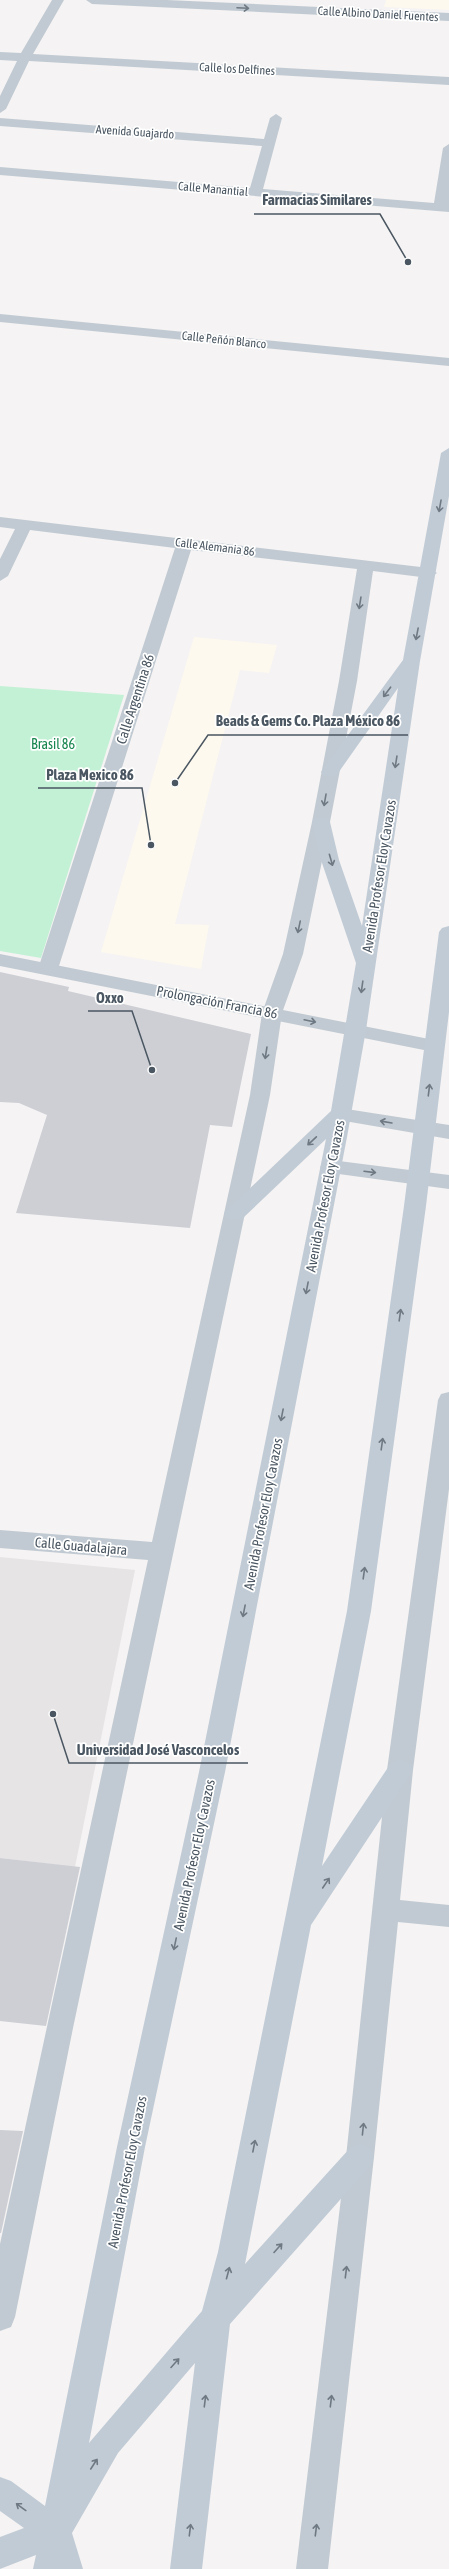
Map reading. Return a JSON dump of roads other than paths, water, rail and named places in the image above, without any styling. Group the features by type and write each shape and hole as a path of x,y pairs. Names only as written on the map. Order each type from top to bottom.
{"main road":[{"name":"Avenida Profesor Eloy Cavazos","path":"49,2569 131,2147 212,1772 331,1167 356,1030 411,662 429,573 449,453"},
{"path":"330,772 387,691 411,662"},
{"path":"321,822 330,860 365,963"},
{"path":"186,2569 215,2319 233,2252 359,1611 418,1176 449,932"},
{"path":"234,1213 340,1114"},
{"path":"297,1927 400,1770"},
{"path":"0,2553 55,2532 108,2443 215,2319 360,2157"},
{"path":"0,2492 55,2532 67,2569"}],"street":[{"path":"0,110 25,57 58,0"},
{"name":"Calle Albino Daniel Fuentes","path":"92,0 204,3 356,13 449,17"},
{"path":"356,13 360,0"},
{"name":"Calle los Delfines","path":"0,56 449,81"},
{"path":"255,193 276,118"},
{"name":"Avenida Guajardo","path":"0,122 269,143"},
{"path":"445,208 449,148"},
{"name":"Calle Manantial","path":"0,171 445,208"},
{"name":"Calle Peñón Blanco","path":"0,318 449,362"},
{"name":"Calle Alemania 86","path":"0,522 429,573"},
{"path":"0,576 26,525"},
{"name":"Calle Argentina 86","path":"48,968 185,543"},
{"path":"0,2316 59,2028 260,1095 272,1013 293,954 321,822 348,681 366,565"},
{"name":"Prolongación Francia 86","path":"0,960 48,968 434,1046"},
{"path":"340,1114 449,1132"},
{"path":"331,1167 418,1176 449,1182"},
{"path":"312,2569 360,2157 384,1910 400,1770 449,1400"},
{"name":"Calle Guadalajara","path":"0,1539 162,1552"},
{"path":"384,1910 449,1916"}],"place":[{"name":"Farmacias Similares","path":"408,262"},
{"name":"Beads & Gems Co. Plaza México 86","path":"175,783"},
{"name":"Plaza Mexico 86","path":"151,845"},
{"name":"Oxxo","path":"152,1070"},
{"name":"Universidad José Vasconcelos","path":"53,1714"}],"park label":[{"name":"Brasil 86","path":"53,744"}]}
